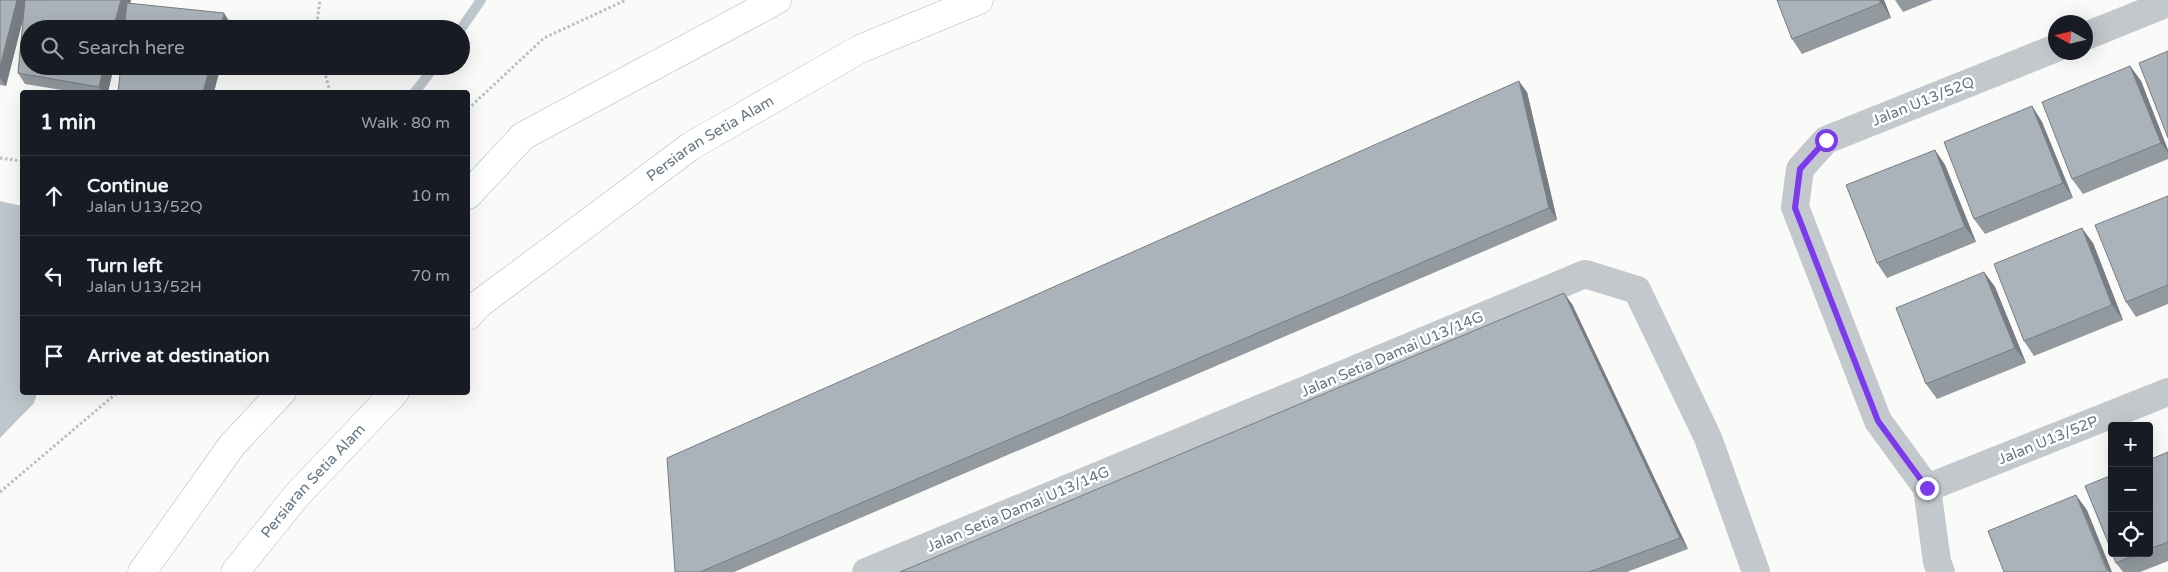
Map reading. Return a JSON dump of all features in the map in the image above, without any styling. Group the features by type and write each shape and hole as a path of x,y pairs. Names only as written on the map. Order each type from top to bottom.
{"highway":[{"path":"470,193 522,136 777,0"},
{"name":"Persiaran Setia Alam","path":"470,314 479,304 690,146 860,49 978,0"},
{"path":"142,572 232,445 279,395"},
{"name":"Persiaran Setia Alam","path":"235,572 297,494 392,395"},
{"path":"249,572 297,494"}],"street":[{"path":"2093,33 2168,3"},
{"name":"Jalan U13/52Q","path":"1927,488 1878,421 1795,208 1800,169 1826,140 2048,51"},
{"name":"Jalan Setia Damai U13/14G","path":"866,572 1585,274 1636,290 1708,438 1750,570"},
{"name":"Jalan U13/52P","path":"1927,488 2168,392"},
{"path":"1927,488 1937,562 1941,572"}],"path":[{"path":"317,20 320,0"},
{"path":"470,107 544,38 626,0"},
{"path":"325,75 329,90"},
{"path":"0,158 20,161"},
{"path":"0,492 49,453 115,395"}],"shaded area":[{"path":"0,201 20,206 20,395 36,395 34,403 0,438"}],"building":[{"path":"0,0 17,0 0,67"},
{"path":"25,0 121,0 115,20 23,20"},
{"path":"1777,0 1879,0 1881,3 1792,39"},
{"path":"127,3 224,13 222,20 125,20"},
{"path":"2168,51 2168,138 2139,63"},
{"path":"20,52 20,73 18,73"},
{"path":"2130,66 2161,143 2072,179 2042,102"},
{"path":"30,75 102,75 99,87"},
{"path":"120,75 208,75 204,90 118,90"},
{"path":"1519,81 1549,208 700,572 675,572 667,458"},
{"path":"2032,106 2063,183 1974,219 1944,142"},
{"path":"1935,150 1965,227 1877,263 1846,185"},
{"path":"2168,196 2168,285 2126,302 2095,225"},
{"path":"2082,228 2112,305 2024,341 1994,264"},
{"path":"1984,272 2015,348 1926,384 1896,308"},
{"path":"1564,293 1680,538 1589,572 900,572"},
{"path":"2168,452 2168,542 2153,548 2153,467 2153,458"},
{"path":"2108,477 2108,542 2085,486"},
{"path":"2076,495 2107,571 2004,572 1988,531"},
{"path":"2114,557 2130,557 2116,563"}],"waterway":[{"path":"467,20 481,0"},
{"path":"417,90 428,75"}],"route":[{"path":"1826,140 1800,169 1795,208 1878,421 1927,488"}]}
